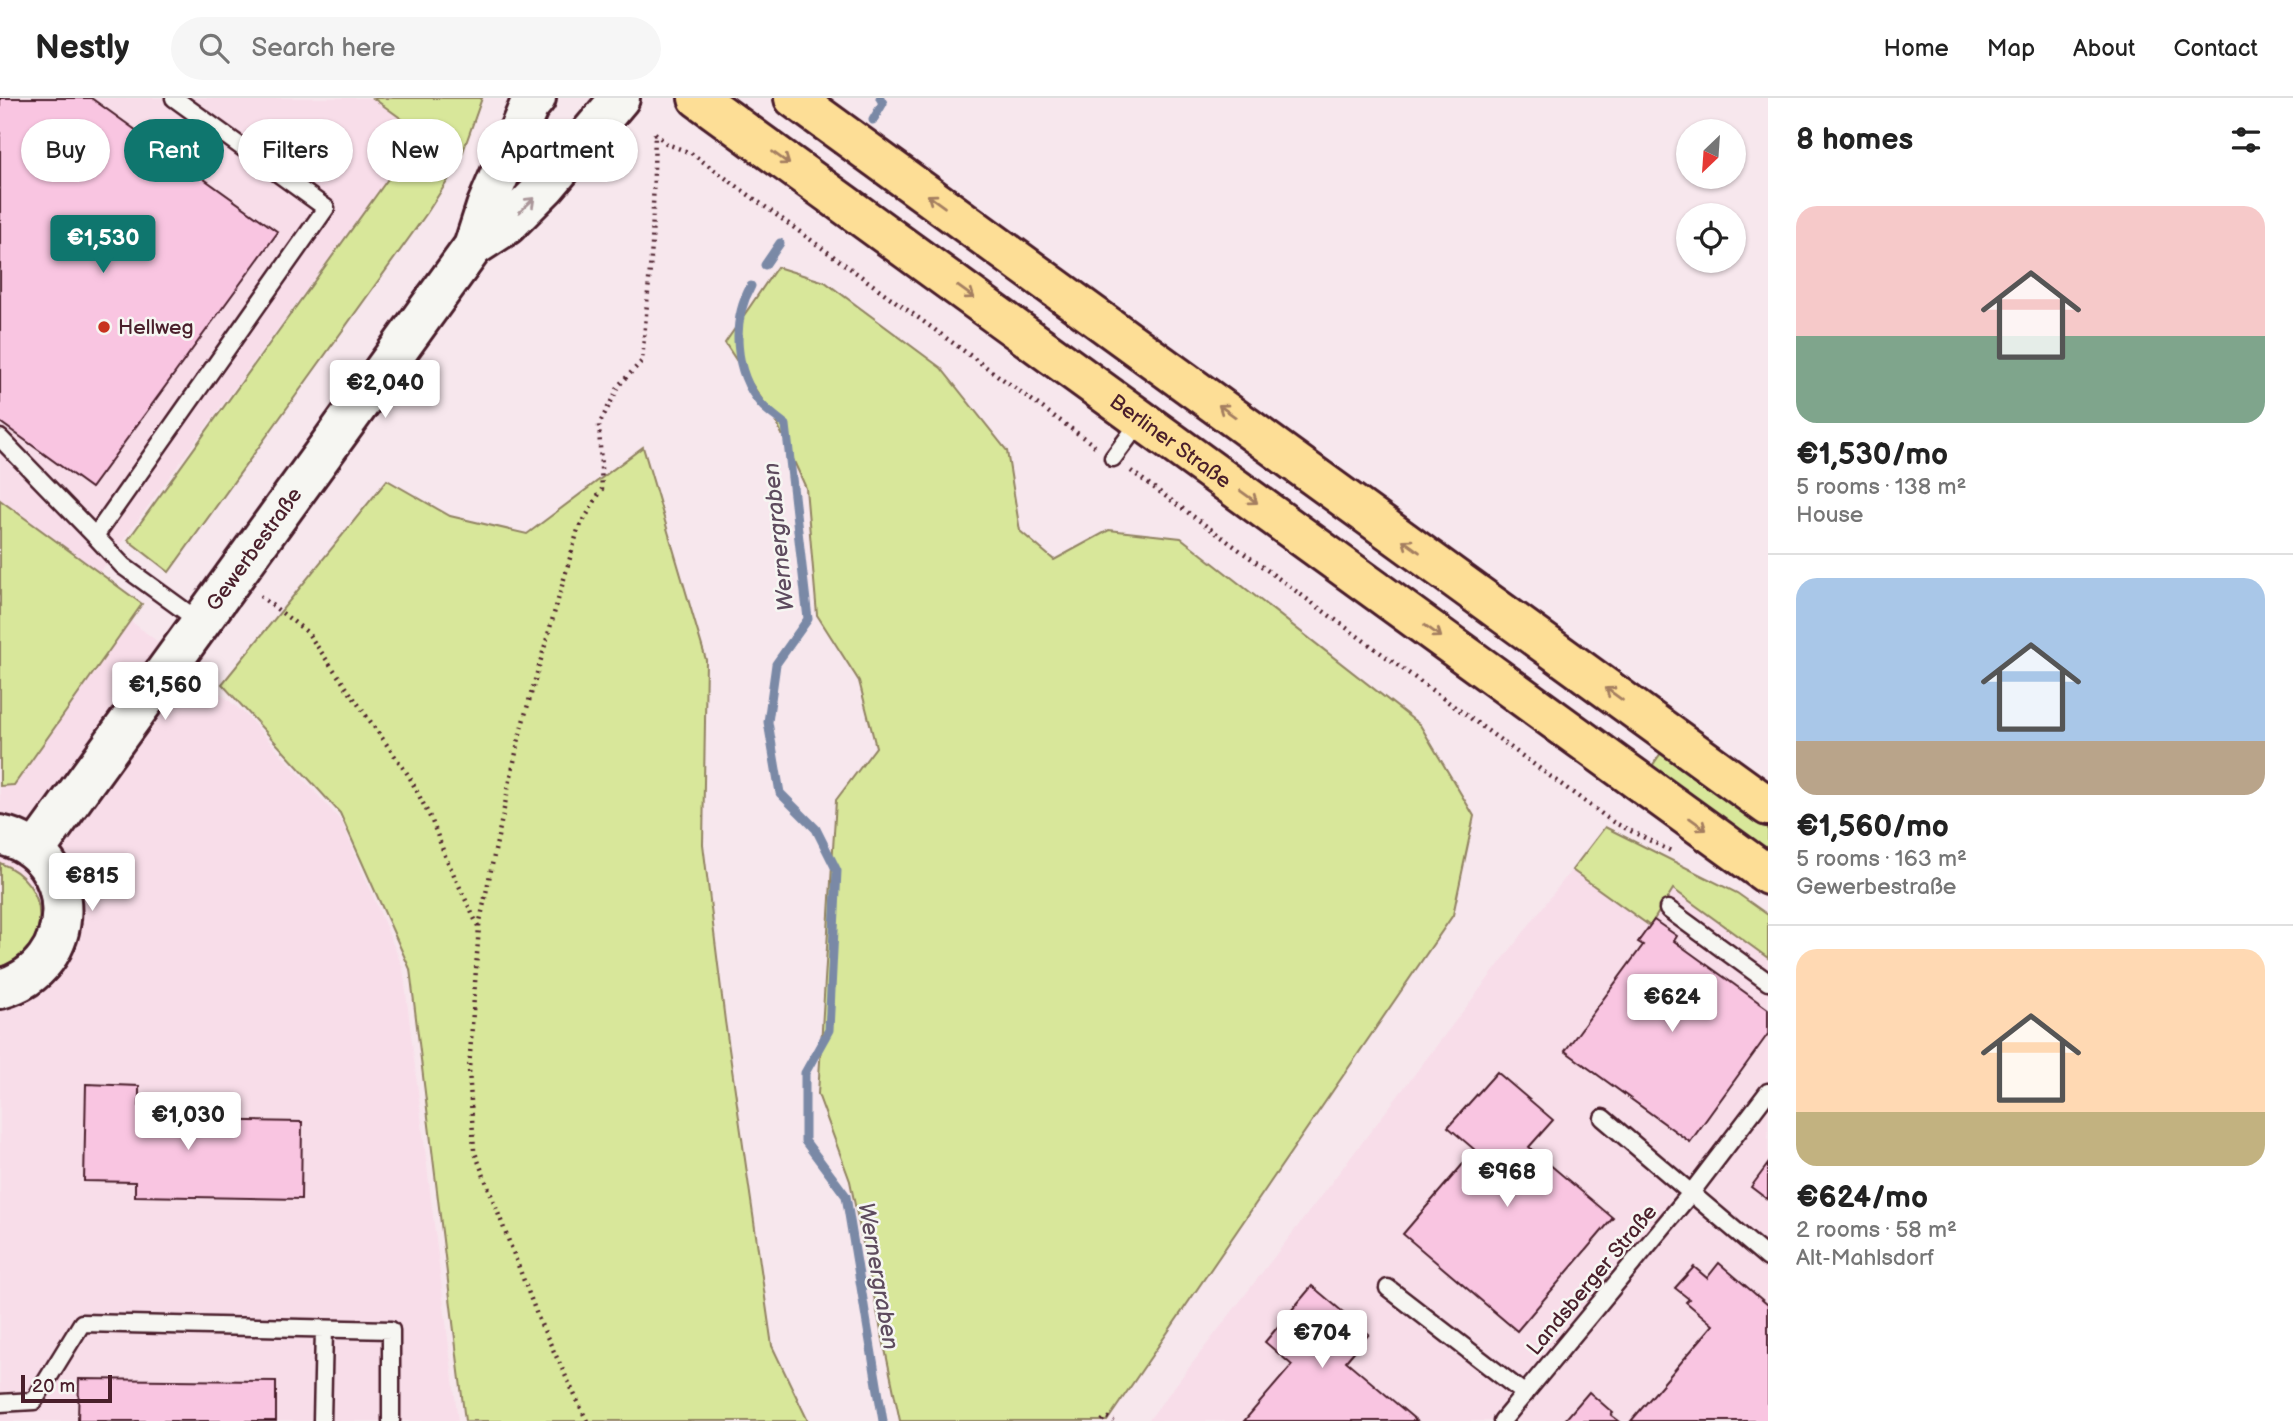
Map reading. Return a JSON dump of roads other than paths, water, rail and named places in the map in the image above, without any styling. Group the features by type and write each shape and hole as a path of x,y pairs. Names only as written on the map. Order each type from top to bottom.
{"main road":[{"name":"Berliner Straße","path":"698,98 1768,875"},
{"path":"794,98 1768,806"}],"street":[{"name":"Gewerbestraße","path":"473,247 506,225 546,186 620,98"},
{"name":"Gewerbestraße","path":"35,850 473,247 486,207 531,101"},
{"path":"0,835 35,850 51,872 61,897 62,917 59,937 37,970 21,982 0,989"}],"lane":[{"path":"95,536 326,208 174,98"},
{"path":"1113,458 1142,419"},
{"path":"0,438 123,566 200,622"},
{"path":"1668,909 1768,982"},
{"name":"Landsberger Straße","path":"1502,1421 1691,1193 1768,1092"},
{"path":"1603,1118 1768,1258"},
{"path":"1388,1288 1525,1394"},
{"path":"0,1403 34,1401 82,1323 391,1330 391,1421"},
{"path":"322,1421 324,1329"}],"waterway":[{"name":"Wernergraben","path":"873,120 883,103 880,98"},
{"name":"Wernergraben","path":"765,265 780,243"},
{"name":"Wernergraben","path":"751,286 740,315 738,346 745,377 752,391 761,404 786,425 808,619 776,664 768,722 780,793 816,829 837,871 829,1030 805,1073 805,1141 846,1196 883,1421"}],"place":[{"name":"Hellweg","path":"104,327"}]}
